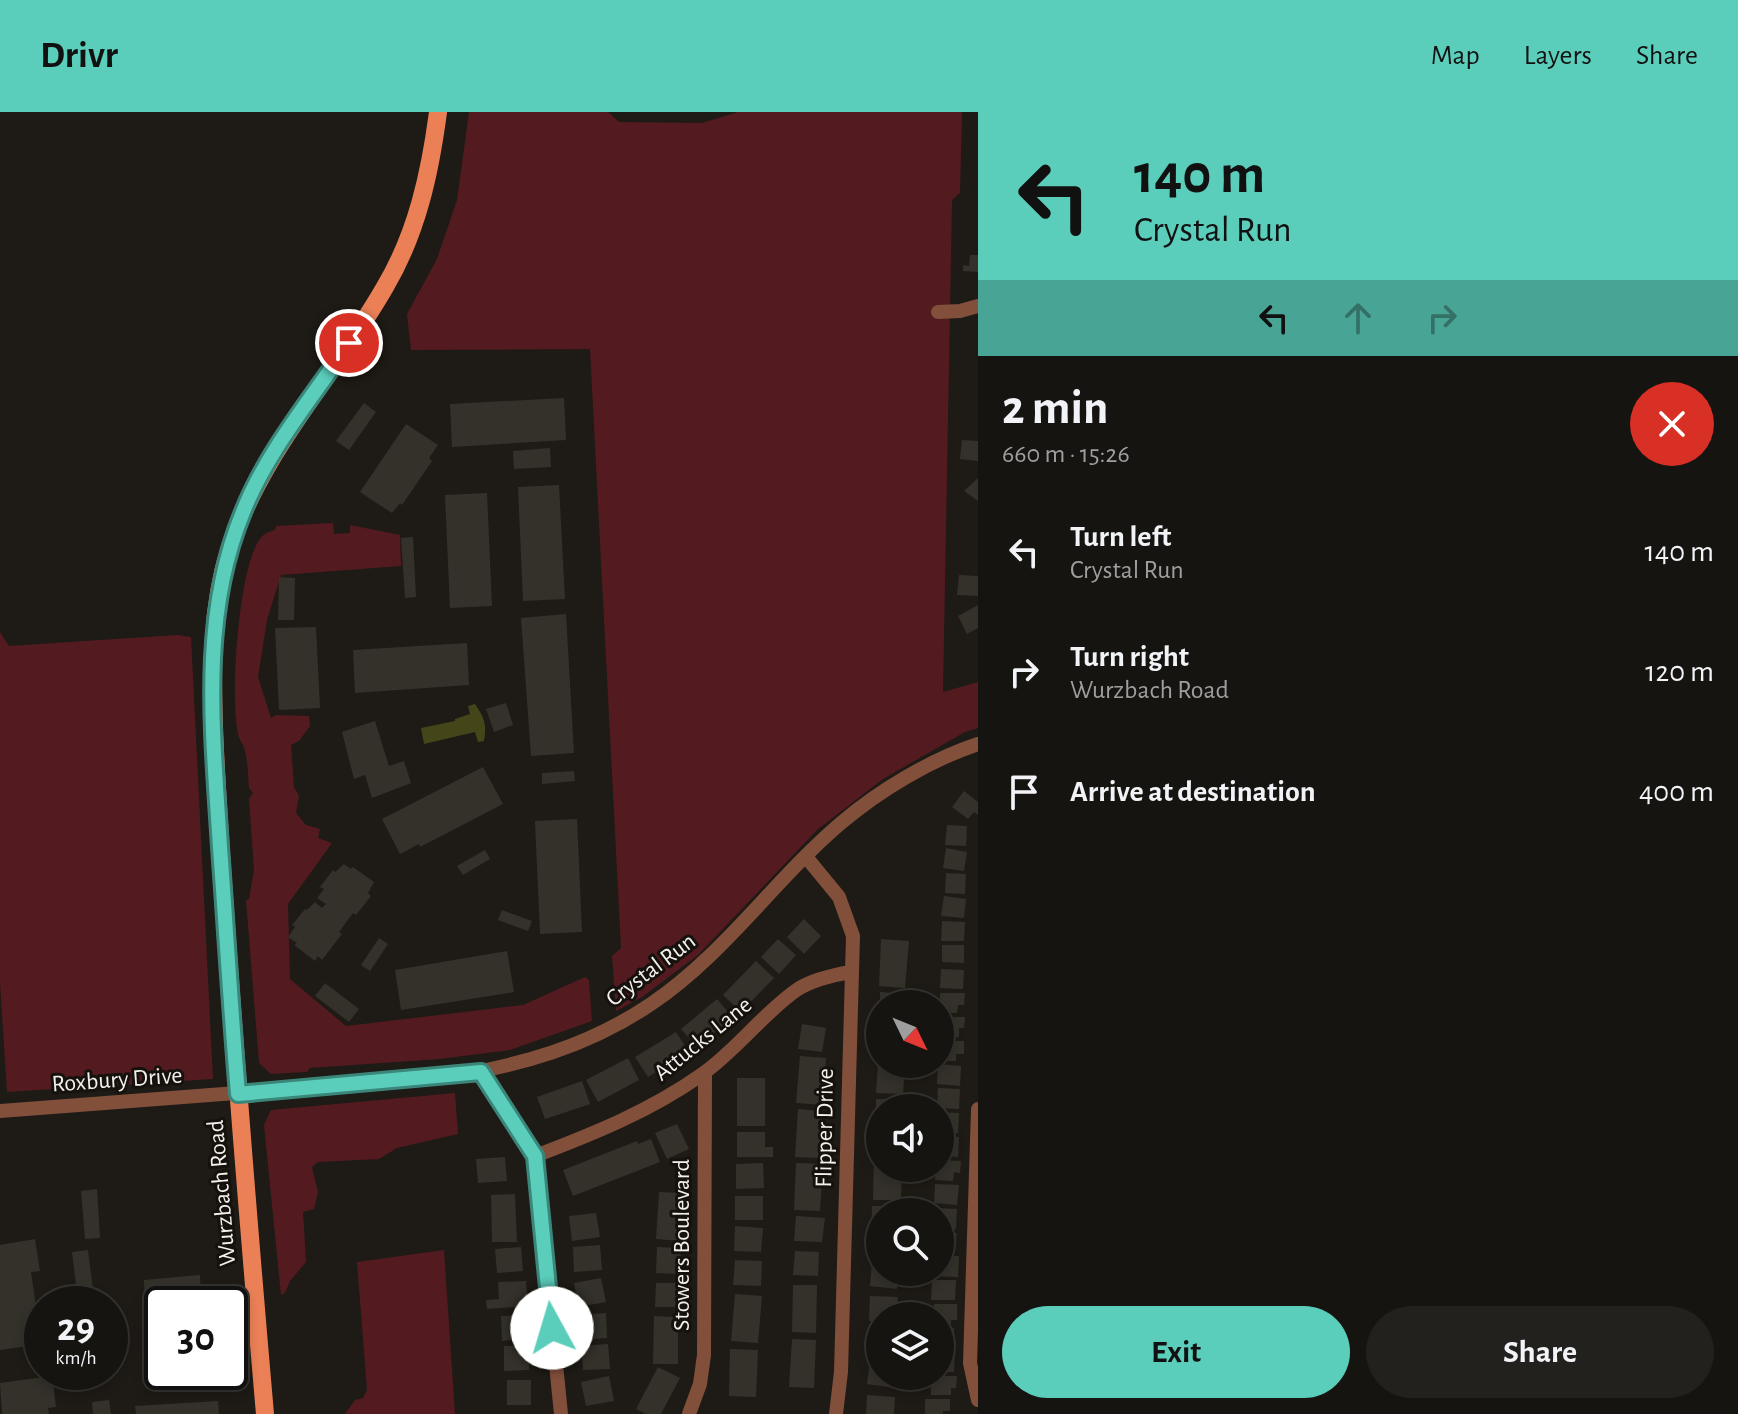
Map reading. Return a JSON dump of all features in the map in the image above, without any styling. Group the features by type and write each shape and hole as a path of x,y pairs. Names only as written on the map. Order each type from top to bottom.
{"main road":[{"name":"Wurzbach Road","path":"265,1414 215,771 212,663 218,595 243,510 264,468 363,323 387,284 404,247 420,209 433,154 438,112"}],"street":[{"path":"938,312 978,306"},
{"name":"Crystal Run","path":"238,1094 481,1072 517,1065 571,1047 652,1003 716,949 841,823 897,784 955,752 978,744"},
{"name":"Flipper Drive","path":"807,858 839,897 853,936 841,1372 836,1414"},
{"name":"Attucks Lane","path":"535,1156 668,1098 705,1073 798,989 826,976 851,972"},
{"path":"481,1072 535,1156 561,1414"},
{"name":"Stowers Boulevard","path":"689,1414 700,1384 704,1355 705,1073"},
{"name":"Roxbury Drive","path":"0,1111 238,1094"},
{"path":"978,1109 970,1363 978,1400"}],"shaded area":[{"path":"469,112 608,112 619,122 702,123 738,112 962,112 960,193 952,200 943,692 978,682 978,728 965,732 883,779 817,830 698,955 642,997 616,1011 612,956 621,948 590,349 411,350 407,314 437,259 457,200"},
{"path":"333,523 334,534 350,533 350,525 400,535 401,566 281,575 267,620 258,677 271,718 276,715 309,716 310,726 299,741 291,745 294,787 299,796 296,813 306,825 320,829 318,838 332,843 288,904 290,979 346,1026 523,1005 585,977 589,980 592,1021 510,1050 440,1059 310,1068 307,1072 271,1074 259,1063 246,900 249,899 254,870 249,799 253,793 249,788 246,756 239,736 235,692 241,604 252,554 263,535 275,530 276,526"},
{"path":"0,632 9,646 177,635 191,637 213,1079 7,1092 0,983"},
{"path":"475,704 484,721 484,741 478,742 475,732 424,744 421,728 455,721 470,714 468,706"},
{"path":"455,1093 458,1134 397,1148 379,1159 318,1162 312,1167 318,1192 314,1209 303,1212 306,1262 281,1295 264,1125 271,1110"},
{"path":"444,1250 455,1414 345,1414 355,1400 363,1398 367,1390 357,1262"}],"building":[{"path":"970,255 978,255 978,272 963,271 963,265 969,266"},
{"path":"564,398 566,440 452,447 450,404"},
{"path":"364,403 376,412 349,450 336,441"},
{"path":"406,424 438,445 429,458 432,461 402,505 400,503 392,513 360,492"},
{"path":"962,440 978,441 978,461 960,459"},
{"path":"550,448 551,467 514,469 513,451"},
{"path":"978,478 978,501 964,491"},
{"path":"559,485 565,599 523,601 518,487"},
{"path":"487,493 492,606 450,608 445,495"},
{"path":"413,537 416,597 405,598 401,538"},
{"path":"959,575 978,576 978,596 957,595"},
{"path":"279,577 295,578 294,620 278,620"},
{"path":"978,605 978,628 967,634 958,616"},
{"path":"566,614 574,753 531,756 521,618"},
{"path":"316,627 320,708 279,710 275,628"},
{"path":"467,643 469,685 355,693 353,650"},
{"path":"506,703 513,725 494,732 486,709"},
{"path":"375,721 389,766 404,761 411,783 372,798 365,775 354,779 342,732"},
{"path":"483,767 503,804 420,847 419,844 400,854 382,819"},
{"path":"574,771 575,781 542,784 542,773"},
{"path":"964,791 978,802 978,815 974,812 968,819 952,807"},
{"path":"577,819 582,932 540,934 535,821"},
{"path":"947,825 967,826 966,846 945,845"},
{"path":"946,848 967,852 964,871 943,868"},
{"path":"485,850 490,859 463,875 457,866"},
{"path":"344,864 374,882 368,893 371,896 356,915 353,913 322,960 318,956 315,961 288,937 295,927 292,925 305,909 315,902 322,908 326,904 317,898 324,889 320,887 333,870 335,872"},
{"path":"946,873 966,874 965,894 945,893"},
{"path":"944,896 966,899 964,918 941,916"},
{"path":"502,910 532,921 528,931 498,920"},
{"path":"804,919 821,936 804,954 787,937"},
{"path":"942,921 965,922 964,941 941,941"},
{"path":"379,938 388,944 370,971 361,965"},
{"path":"778,939 796,955 779,974 761,957"},
{"path":"881,939 909,941 905,988 879,986"},
{"path":"942,945 964,945 964,963 942,962"},
{"path":"507,951 514,992 401,1010 395,970"},
{"path":"756,961 774,978 741,1012 723,995"},
{"path":"941,969 964,970 963,989 940,988"},
{"path":"325,983 359,1009 349,1022 315,996"},
{"path":"954,993 965,993 964,1005 958,1005 957,1013 954,1013"},
{"path":"717,999 733,1018 697,1047 681,1029"},
{"path":"954,1017 965,1017 964,1028 959,1028 959,1037 954,1037"},
{"path":"802,1024 826,1028 822,1052 798,1049"},
{"path":"676,1032 689,1052 648,1077 635,1057"},
{"path":"954,1041 964,1041 964,1054 956,1054 956,1061"},
{"path":"800,1056 826,1058 825,1072 828,1072 823,1105 796,1103"},
{"path":"628,1058 639,1080 598,1102 586,1080"},
{"path":"954,1065 961,1066 960,1086 937,1084 937,1078 954,1078"},
{"path":"737,1078 765,1078 765,1126 737,1126"},
{"path":"877,1078 904,1078 903,1094 876,1093"},
{"path":"582,1081 590,1104 545,1119 537,1097"},
{"path":"938,1088 960,1089 959,1109 954,1109 954,1094 938,1094"},
{"path":"798,1109 823,1111 820,1158 795,1157"},
{"path":"954,1113 959,1113 958,1133 954,1133"},
{"path":"677,1124 689,1149 667,1159 655,1133"},
{"path":"737,1132 765,1132 765,1147 773,1147 773,1157 737,1157"},
{"path":"954,1137 959,1137 958,1157 954,1157"},
{"path":"651,1139 660,1162 573,1196 563,1170 637,1141 638,1144"},
{"path":"505,1157 507,1181 478,1183 476,1159"},
{"path":"954,1161 961,1161 960,1173 954,1172"},
{"path":"763,1163 764,1188 736,1189 736,1164"},
{"path":"796,1163 823,1164 820,1211 794,1210"},
{"path":"873,1182 902,1182 901,1198 873,1198"},
{"path":"935,1184 959,1185 957,1205 954,1205 954,1198 934,1198"},
{"path":"97,1189 100,1238 85,1239 81,1191"},
{"path":"659,1192 682,1193 681,1208 688,1209 687,1223 681,1223 680,1241 656,1239"},
{"path":"515,1194 517,1242 492,1242 491,1195"},
{"path":"735,1196 763,1196 763,1220 735,1220"},
{"path":"954,1209 957,1209 954,1229"},
{"path":"596,1213 600,1237 572,1241 569,1216"},
{"path":"796,1216 825,1218 822,1242 794,1241"},
{"path":"735,1226 763,1228 761,1252 734,1251"},
{"path":"954,1233 957,1233 954,1253"},
{"path":"35,1239 40,1271 31,1272 33,1286 24,1286 24,1347 0,1350 0,1245"},
{"path":"600,1245 602,1270 574,1272 573,1247"},
{"path":"521,1247 523,1271 497,1273 495,1249"},
{"path":"657,1247 681,1248 680,1274 656,1273"},
{"path":"88,1250 92,1286 76,1286 72,1252"},
{"path":"795,1251 819,1252 818,1276 793,1275"},
{"path":"954,1256 959,1256 958,1277 954,1277"},
{"path":"735,1260 762,1261 761,1286 733,1285"},
{"path":"200,1275 200,1286 144,1286 144,1280"},
{"path":"601,1278 606,1302 578,1307 574,1283"},
{"path":"956,1280 955,1300 931,1300 932,1286 954,1286"},
{"path":"526,1281 528,1306 487,1309 486,1300 499,1299 498,1282"},
{"path":"656,1283 682,1283 682,1307 655,1307"},
{"path":"793,1285 817,1285 816,1333 792,1332"},
{"path":"870,1286 897,1286 897,1289"},
{"path":"735,1294 762,1296 758,1343 731,1341"},
{"path":"870,1296 898,1297 898,1302 870,1302"},
{"path":"954,1304 957,1304 957,1320 954,1320"},
{"path":"606,1313 607,1338 580,1340 578,1315"},
{"path":"525,1315 527,1339 502,1341 501,1316"},
{"path":"654,1316 678,1317 678,1364 653,1364"},
{"path":"792,1339 816,1340 814,1388 789,1387"},
{"path":"608,1344 610,1369 583,1370 581,1346"},
{"path":"504,1346 529,1346 529,1370 504,1371"},
{"path":"730,1349 758,1350 756,1397 729,1396"},
{"path":"658,1367 680,1378 661,1414 646,1414 636,1409"},
{"path":"609,1376 614,1401 586,1406 581,1382"},
{"path":"24,1380 24,1390 54,1390 56,1407 48,1408 49,1414 2,1414 0,1383"},
{"path":"507,1380 531,1380 531,1405 507,1405"},
{"path":"931,1390 951,1390 951,1395 931,1395"},
{"path":"867,1395 895,1397 894,1414 866,1414"},
{"path":"925,1399 950,1399 950,1411 925,1414"},
{"path":"109,1400 111,1414 93,1414 92,1402"},
{"path":"218,1401 219,1414 136,1414 135,1406"}],"route":[{"path":"349,343 264,468 243,510 218,595 212,663 215,771 238,1094 481,1072 535,1156 552,1328"}]}
